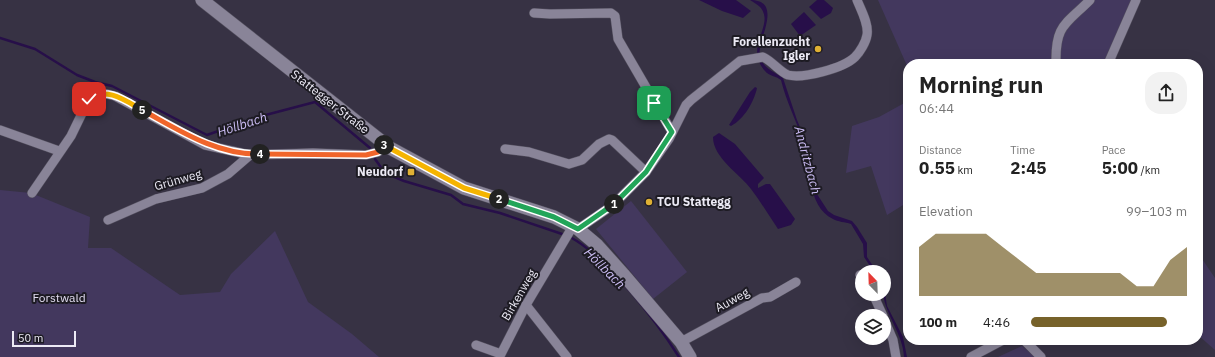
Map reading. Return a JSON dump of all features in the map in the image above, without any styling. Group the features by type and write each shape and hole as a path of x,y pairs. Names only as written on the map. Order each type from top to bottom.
{"main road":[{"name":"Stattegger Straße","path":"202,0 385,145 464,188 554,217 576,228 597,245 623,274 681,342 690,357"}],"street":[{"path":"576,228 613,205 646,172 672,132 686,105 740,61 759,57 788,75 806,75 834,69 855,57 867,35 867,27 857,0"},
{"path":"1056,59 1056,45 1061,28 1090,0"},
{"path":"1110,59 1136,0"},
{"path":"534,13 611,13 615,16 618,39 672,132"},
{"path":"32,193 59,151 71,136 89,99 95,95 103,93 115,96 129,103 205,145 250,155 313,153 366,155 378,152 385,145"},
{"path":"0,130 59,151"},
{"path":"505,149 529,152 569,164 582,160 599,144 609,139 612,140 646,172"},
{"name":"Grünweg","path":"108,220 156,199 202,188 228,174 250,155"},
{"name":"Birkenweg","path":"476,346 501,354 526,304 576,228"},
{"name":"Auweg","path":"681,342 762,298 770,297 796,282"},
{"path":"526,304 567,357"},
{"path":"891,335 896,357"},
{"path":"971,357 994,345"},
{"path":"1029,345 1041,357"}],"green space":[{"path":"878,0 1135,0 1116,59 904,59"},
{"path":"903,104 903,205 887,215 871,166 846,173 852,126 879,117"},
{"name":"Forstwald","path":"0,190 31,193 90,217 88,248 111,248 180,295 220,292 231,274 275,231 308,302 352,334 379,357 0,357"},
{"path":"631,201 687,272 653,299 596,229"},
{"path":"1203,260 1215,278 1215,350 1203,339"},
{"path":"1022,346 1035,357 998,357"}],"water":[{"path":"699,0 736,0 751,11 743,18 722,11"},
{"name":"Andritzbach","path":"750,0 760,2 766,7 767,14 767,23 760,50 761,60 766,67 783,78 797,120 806,141 815,191 828,211 834,215 852,221 857,227 867,243 867,257 872,265 869,265 864,257 863,244 851,224 833,219 824,213 818,205 811,184 803,141 781,80 767,73 759,62 757,53 763,29 764,14 760,7"},
{"path":"817,0 824,0 833,8 831,13 821,19 809,7"},
{"path":"804,12 816,25 800,36 791,24"},
{"path":"755,87 757,88 756,93 748,110 736,123 731,126 729,125 750,92"},
{"path":"719,133 735,144 764,178 758,184 758,188 766,184 770,184 795,219 791,225 778,229 751,189 722,159 714,145 713,137"},
{"path":"886,301 889,309 887,309 885,302"},
{"path":"891,314 903,337 903,345 905,345 907,357 904,357 898,333 891,318"}],"waterway":[{"name":"Höllbach","path":"0,38 35,49 77,75 95,82 112,86 207,135 258,117 315,102 370,148"},
{"name":"Höllbach","path":"375,159 385,173 404,181 451,195 463,204 500,213 565,235"},
{"name":"Höllbach","path":"570,237 584,246 615,274 658,326 679,357"}],"place":[{"name":"Forellenzucht Igler","path":"818,49"},
{"name":"Neudorf","path":"411,172"},
{"name":"TCU Stattegg","path":"649,202"}],"route":[{"path":"89,99 95,95 103,93 115,96 205,145 250,155 313,153 366,155 378,152 385,145 464,188 554,217 578,229 613,205 636,184 669,139 672,132 654,103"}]}
